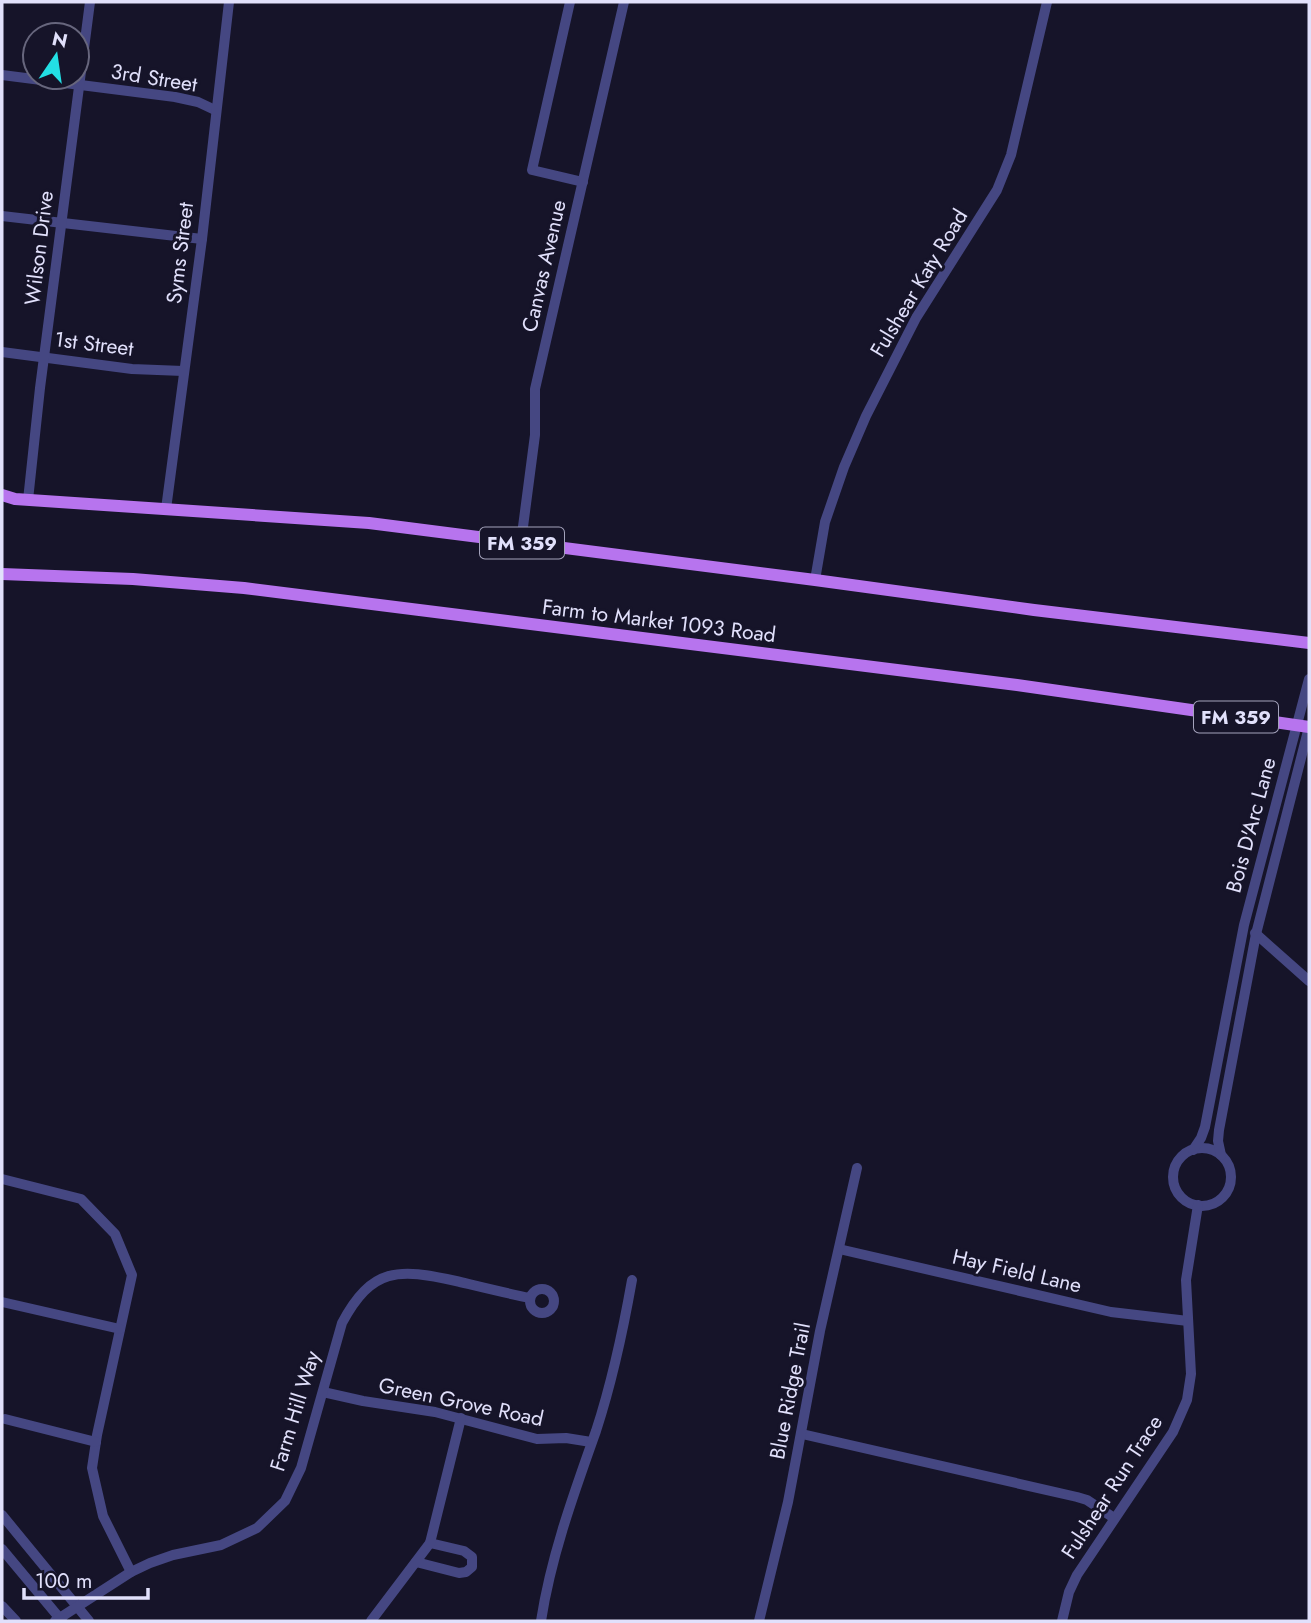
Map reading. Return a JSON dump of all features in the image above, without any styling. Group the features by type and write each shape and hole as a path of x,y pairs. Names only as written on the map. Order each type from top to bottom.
{"main road":[{"name":"FM 359","path":"2,495 15,500 369,523 1309,643"},
{"name":"Farm to Market 1093 Road","path":"2,574 133,579 244,589 1017,685 1305,726"}],"street":[{"name":"Wilson Drive","path":"88,21 90,2"},
{"name":"Syms Street","path":"166,509 202,239 229,2"},
{"path":"570,2 532,170 583,182"},
{"name":"Canvas Avenue","path":"521,542 535,435 535,389 624,2"},
{"name":"Fulshear Katy Road","path":"814,580 825,522 844,467 866,416 916,318 981,218 1002,178 1011,155 1047,2"},
{"name":"3rd Street","path":"2,75 21,78"},
{"name":"3rd Street","path":"91,88 175,97 198,102 215,110"},
{"name":"Wilson Drive","path":"15,500 44,358 79,91"},
{"path":"2,216 202,239"},
{"name":"1st Street","path":"2,352 132,369 183,372"},
{"name":"Bois D'Arc Lane","path":"1256,934 1305,726 1309,679"},
{"name":"Bois D'Arc Lane","path":"1305,726 1244,925 1309,981"},
{"path":"1193,1150 1208,1149 1227,1161 1231,1177 1227,1192 1214,1203 1198,1205 1181,1197 1174,1180 1178,1161 1193,1150 1205,1127 1244,925"},
{"path":"1221,1155 1219,1130 1256,934"},
{"name":"Blue Ridge Trail","path":"759,1621 802,1434 821,1331 857,1168"},
{"path":"2,1179 82,1199 115,1234 132,1275 96,1438 92,1468 103,1516 131,1572"},
{"name":"Fulshear Run Trace","path":"1062,1621 1069,1592 1077,1575 1182,1416 1191,1374 1188,1264 1198,1205"},
{"name":"Hay Field Lane","path":"839,1250 1111,1312 1188,1321"},
{"name":"Farm Hill Way","path":"59,1620 76,1606 131,1572 173,1555 221,1545 257,1528 285,1501 301,1468 342,1323 352,1305 371,1284 386,1276 422,1273 530,1298"},
{"path":"541,1621 558,1546 608,1391 632,1280"},
{"path":"2,1302 120,1329"},
{"name":"Green Grove Road","path":"323,1392 461,1418 537,1439 566,1438 591,1442"},
{"path":"372,1621 429,1543 461,1418"},
{"path":"5,1419 96,1438"},
{"path":"802,1434 1077,1497 1087,1500 1114,1518"},
{"path":"2,1515 89,1621"},
{"path":"416,1562 459,1573 472,1567 473,1561 467,1552 429,1543"},
{"path":"2,1549 59,1620"},
{"path":"2,1606 16,1621"}]}
